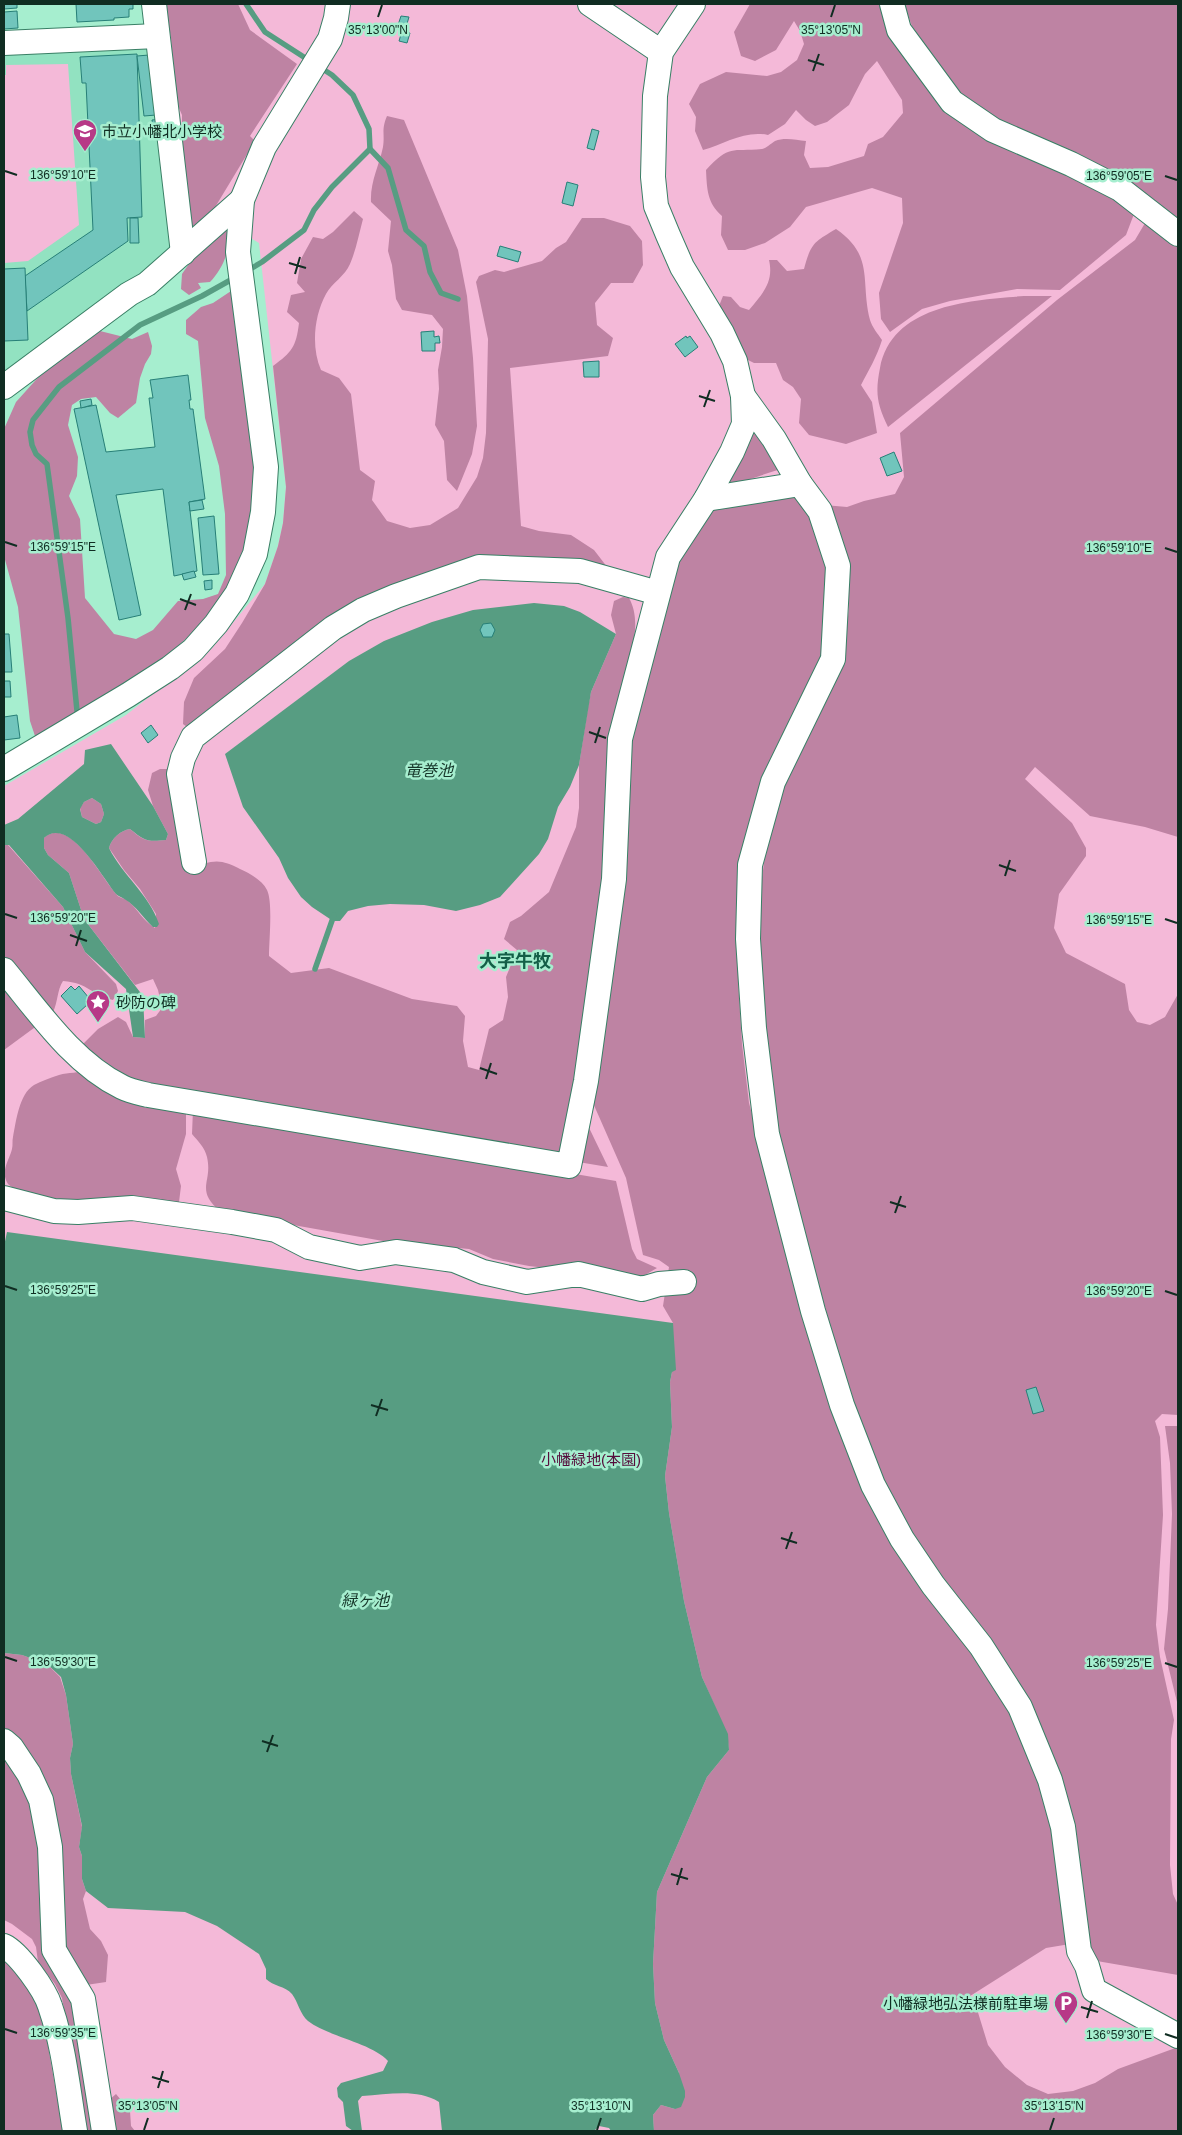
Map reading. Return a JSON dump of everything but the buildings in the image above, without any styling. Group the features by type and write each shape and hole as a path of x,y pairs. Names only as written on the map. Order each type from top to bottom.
{"street":[{"path":"154,4 183,253"},
{"path":"4,769 128,696 193,650 216,624 237,594 255,554 263,512 266,467 238,252 242,200 264,147 330,40 338,4"},
{"path":"590,4 661,52"},
{"path":"4,970 47,1023 81,1057 104,1076 131,1090 148,1096 569,1166 586,1081 614,879 620,740 668,557 706,499 732,452 744,424 743,396 735,361 682,266 656,206 653,177 655,96 661,52 693,4"},
{"path":"892,4 899,30 952,102 993,130 1071,164 1120,189 1178,234"},
{"path":"4,43 157,36"},
{"path":"4,387 129,294 147,284 242,200"},
{"path":"743,396 774,439 800,484 820,511 838,566 833,659 773,782 750,864 748,939 754,1028 767,1134 819,1330 842,1405 873,1484 902,1538 933,1585 981,1646 1020,1707 1050,1780 1063,1827 1079,1951 1087,1966 1094,1990 1178,2036"},
{"path":"706,499 800,484"},
{"path":"194,862 179,774 183,758 193,737 333,628 363,610 396,596 479,567 580,571 658,593"},
{"path":"4,1198 54,1211 78,1212 132,1208 232,1222 276,1230 308,1247 360,1258 396,1252 454,1260 483,1272 528,1282 578,1274 642,1289 659,1284 684,1282"},
{"path":"4,1741 11,1747 29,1774 41,1800 50,1847 54,1950 83,1999 104,2131"},
{"path":"4,1946 26,1965 50,2004 62,2056 74,2131"}],"shaded area":[{"path":"165,4 238,4 250,30 297,64 250,136 255,141 214,209 184,238 178,157 182,132 182,115 175,99 171,38"},
{"path":"750,4 884,4 948,109 1115,198 1134,214 1126,235 1060,290 1017,289 950,301 922,309 890,332 881,319 879,293 903,223 902,198 872,188 806,207 790,227 765,243 745,250 728,250 721,235 722,216 713,206 709,195 706,170 721,156 731,151 762,149 775,141 787,139 806,141 804,155 810,168 828,167 864,156 868,144 883,137 903,113 902,100 877,61 865,74 849,105 827,122 815,126 796,110 785,124 768,135 751,134 703,150 695,131 696,117 689,104 700,84 726,72 767,76 781,72 797,60 804,44 800,31 794,21 776,50 755,61 741,56 734,32"},
{"path":"904,4 1178,4 1178,224 993,122 958,93 912,26"},
{"name":"市立小幡北小学校","path":"145,45 156,50 177,250 4,373 4,53"},
{"path":"387,116 404,120 458,250 467,296 477,426 472,454 457,491 447,480 444,441 435,425 439,389 438,370 443,329 432,315 402,310 396,299 392,265 388,251 391,221 371,202 375,174 383,147"},
{"path":"354,211 363,219 357,242 348,268 326,294 322,303 315,332 316,352 321,370 339,378 351,394 360,470 375,481 372,500 387,521 410,528 430,525 458,508 477,477 483,458 486,433 488,339 476,282 479,276 495,270 504,272 542,261 556,248 566,242 582,218 604,218 630,226 642,241 643,265 633,283 611,283 595,303 597,325 613,338 608,356 510,368 521,526 539,531 571,535 594,550 611,572 447,571 191,730 183,724 184,702 194,678 225,649 242,623 265,584 278,546 283,523 286,487 273,366 289,353 296,338 299,323 287,312 291,295 305,292 297,283 301,259 313,237 323,239 333,232"},
{"path":"1148,218 1178,245 1178,837 1145,827 1090,816 1035,767 1025,779 1072,823 1086,848 1086,856 1059,894 1054,928 1066,953 1125,984 1129,1010 1137,1022 1150,1025 1165,1017 1178,994 1178,1415 1162,1414 1155,1421 1160,1437 1163,1515 1156,1625 1160,1657 1174,1720 1171,1739 1170,1865 1173,1894 1178,1905 1178,1975 1091,1960 1054,1771 881,1483 850,1402 807,1253 766,1081 757,915 766,848 780,786 842,662 849,609 845,565 824,505 847,507 895,494 904,477 900,433 1057,300 1135,240"},
{"path":"226,223 229,239 228,247 220,270 210,282 198,283 201,288 189,295 181,289 182,274 193,258"},
{"path":"836,229 848,239 861,259 870,320 882,340 861,385 872,402 877,433 846,444 809,435 799,423 801,399 793,387 783,380 776,363 754,363 742,357 719,306 723,296 731,297 740,307 749,310 763,293 769,281 769,260 777,260 787,271 804,269 814,244"},
{"path":"231,291 255,472 250,536 239,571 206,621 171,652 111,693 43,734 35,736 30,721 18,607 4,556 4,429 16,402 43,372 78,341 100,331 132,339 148,332 152,346 151,354 140,378 136,403 118,418 110,413 96,397 81,399 72,405 68,425 78,457 77,476 69,496 80,519 85,598 114,634 136,639 153,630 178,601 203,599 218,594 226,575 225,514 219,466 205,418 198,341 186,334 186,320 201,307 213,303"},
{"path":"1024,296 1052,296 888,427 881,412 878,398 878,377 888,347 900,330 917,318 937,310 982,300"},
{"path":"754,424 787,468 723,485 744,455"},
{"path":"791,491 814,522 827,556 827,647 738,908 738,980 742,1044 749,1103 829,1401 1009,1706 1031,1752 1055,1828 1070,1944 1046,1948 967,1998 976,2006 988,2045 1005,2067 1027,2085 1048,2094 1073,2091 1095,2083 1118,2069 1178,2047 1178,2131 654,2131 653,2115 661,2105 675,2109 679,2073 664,2040 655,2003 653,1964 657,1892 707,1777 729,1750 727,1734 702,1677 684,1601 669,1513 665,1476 672,1427 670,1382 673,1323 663,1306 669,1267 659,1260 643,1255 626,1178 593,1103 626,742 673,568 709,511 746,499"},
{"path":"623,597 629,598 634,610 634,636 620,705 579,1107 608,1167 171,1094 127,1083 83,1044 98,1029 118,1017 126,1022 133,1037 145,1038 145,1020 156,1016 162,1008 158,990 153,979 135,985 84,919 69,873 48,855 44,848 44,838 54,833 64,835 75,842 95,864 118,896 127,900 155,928 156,914 109,848 117,836 123,831 130,829 146,840 166,840 168,834 153,806 148,790 152,773 160,769 175,769 204,864 222,862 230,865 255,877 267,890 270,912 269,956 291,973 329,968 412,999 457,1006 465,1016 463,1041 468,1067 479,1070 489,1029 503,1020 508,997 506,977 517,950 504,939 510,922 521,916 549,892 576,827 579,808 579,765 591,692 616,634 611,615 614,601"},
{"path":"92,798 101,804 104,814 101,822 96,824 82,817 80,808 84,802"},
{"path":"4,845 8,845 63,907 85,952 116,984 118,991 113,1000 79,984 63,981 53,1012 4,963"},
{"path":"4,979 38,1025 4,1050"},
{"path":"87,1069 146,1108 157,1106 186,1111 186,1134 176,1169 181,1186 179,1202 170,1209 58,1199 18,1190 8,1184 5,1170 12,1149 17,1116 22,1101 29,1089 34,1085 59,1075"},
{"path":"193,1109 616,1181 632,1249 637,1259 657,1268 645,1275 633,1278 529,1266 493,1259 469,1249 383,1241 221,1212 208,1197 206,1191 207,1157 203,1148 192,1134"},
{"path":"1165,1426 1178,1426 1178,1706 1164,1649 1168,1609 1172,1514 1170,1463"},
{"path":"4,1653 22,1655 47,1664 60,1677 66,1695 73,1744 70,1758 71,1774 82,1827 79,1847 82,1856 82,1879 86,1891 83,1899 90,1929 101,1941 108,1955 106,1982 86,1985 64,1948 64,1892 61,1848 18,1740 4,1727"},
{"path":"4,1753 22,1779 31,1805 74,2004 96,2131 86,2131 62,1998 55,1984 38,1962 36,1947 32,1939 4,1920"},
{"path":"4,1956 17,1966 38,2006 45,2029 63,2131 4,2131"},
{"path":"116,2094 130,2111 131,2126 135,2131 112,2131 108,2101"}],"green space":[{"name":"小幡緑地(本園)","path":"157,4 1178,4 1178,2131 4,2131 4,786 126,715 212,648 265,584 278,546 283,523 286,487 259,243 226,223 184,238"},
{"path":"68,64 79,225 28,261 4,263 4,75 6,75 6,65"}],"water":[{"name":"竜巻池","path":"534,603 564,606 580,612 616,634 591,692 579,765 570,787 558,807 548,839 539,854 500,897 480,905 456,911 424,905 390,904 368,906 348,911 340,921 333,921 312,907 301,897 288,878 279,858 243,807 225,754 349,661 384,641 432,622 473,610"},
{"path":"111,744 153,806 168,834 166,840 150,841 130,829 114,838 109,848 149,903 159,924 157,927 153,927 133,906 116,894 85,852 74,842 64,835 54,833 44,838 44,848 48,855 69,873 84,919 143,996 145,1038 133,1037 126,989 85,952 63,907 9,845 4,845 4,825 18,819 84,764 85,750","holes":["92,798 101,804 104,814 101,822 96,824 82,817 80,809 84,802"]},
{"name":"緑ヶ池","path":"7,1232 673,1323 676,1370 672,1372 670,1382 672,1427 665,1476 669,1513 684,1601 702,1677 728,1734 729,1750 707,1777 657,1892 653,1964 655,2003 664,2040 679,2073 685,2097 681,2107 675,2109 661,2105 653,2115 654,2131 611,2131 609,2128 599,2126 594,2131 442,2131 439,2102 421,2095 402,2093 362,2096 358,2101 362,2131 353,2131 346,2126 343,2102 338,2097 337,2088 341,2083 383,2071 388,2061 372,2049 317,2027 308,2021 292,1994 266,1979 266,1969 259,1954 217,1926 185,1912 108,1908 86,1891 82,1879 82,1856 79,1847 82,1826 71,1774 70,1758 73,1744 66,1695 61,1677 47,1664 22,1655 4,1653 4,1246"}],"waterway":[{"path":"246,4 265,32 310,61"},
{"path":"318,66 332,75 353,95 369,129 370,149 388,168 406,230 424,246 430,272 441,293 458,299"},
{"path":"247,271 304,230 314,210 332,187 370,149"},
{"path":"77,711 68,618 47,464 36,454 32,445 30,432 33,420 59,387 140,325 202,296 236,277"},
{"path":"315,969 334,915"}],"place":[{"name":"市立小幡北小学校","path":"85,152"},
{"name":"砂防の碑","path":"98,1023"},
{"name":"小幡緑地弘法様前駐車場","path":"1066,2024"}],"district":[{"name":"大字牛牧","path":"515,961"}]}
